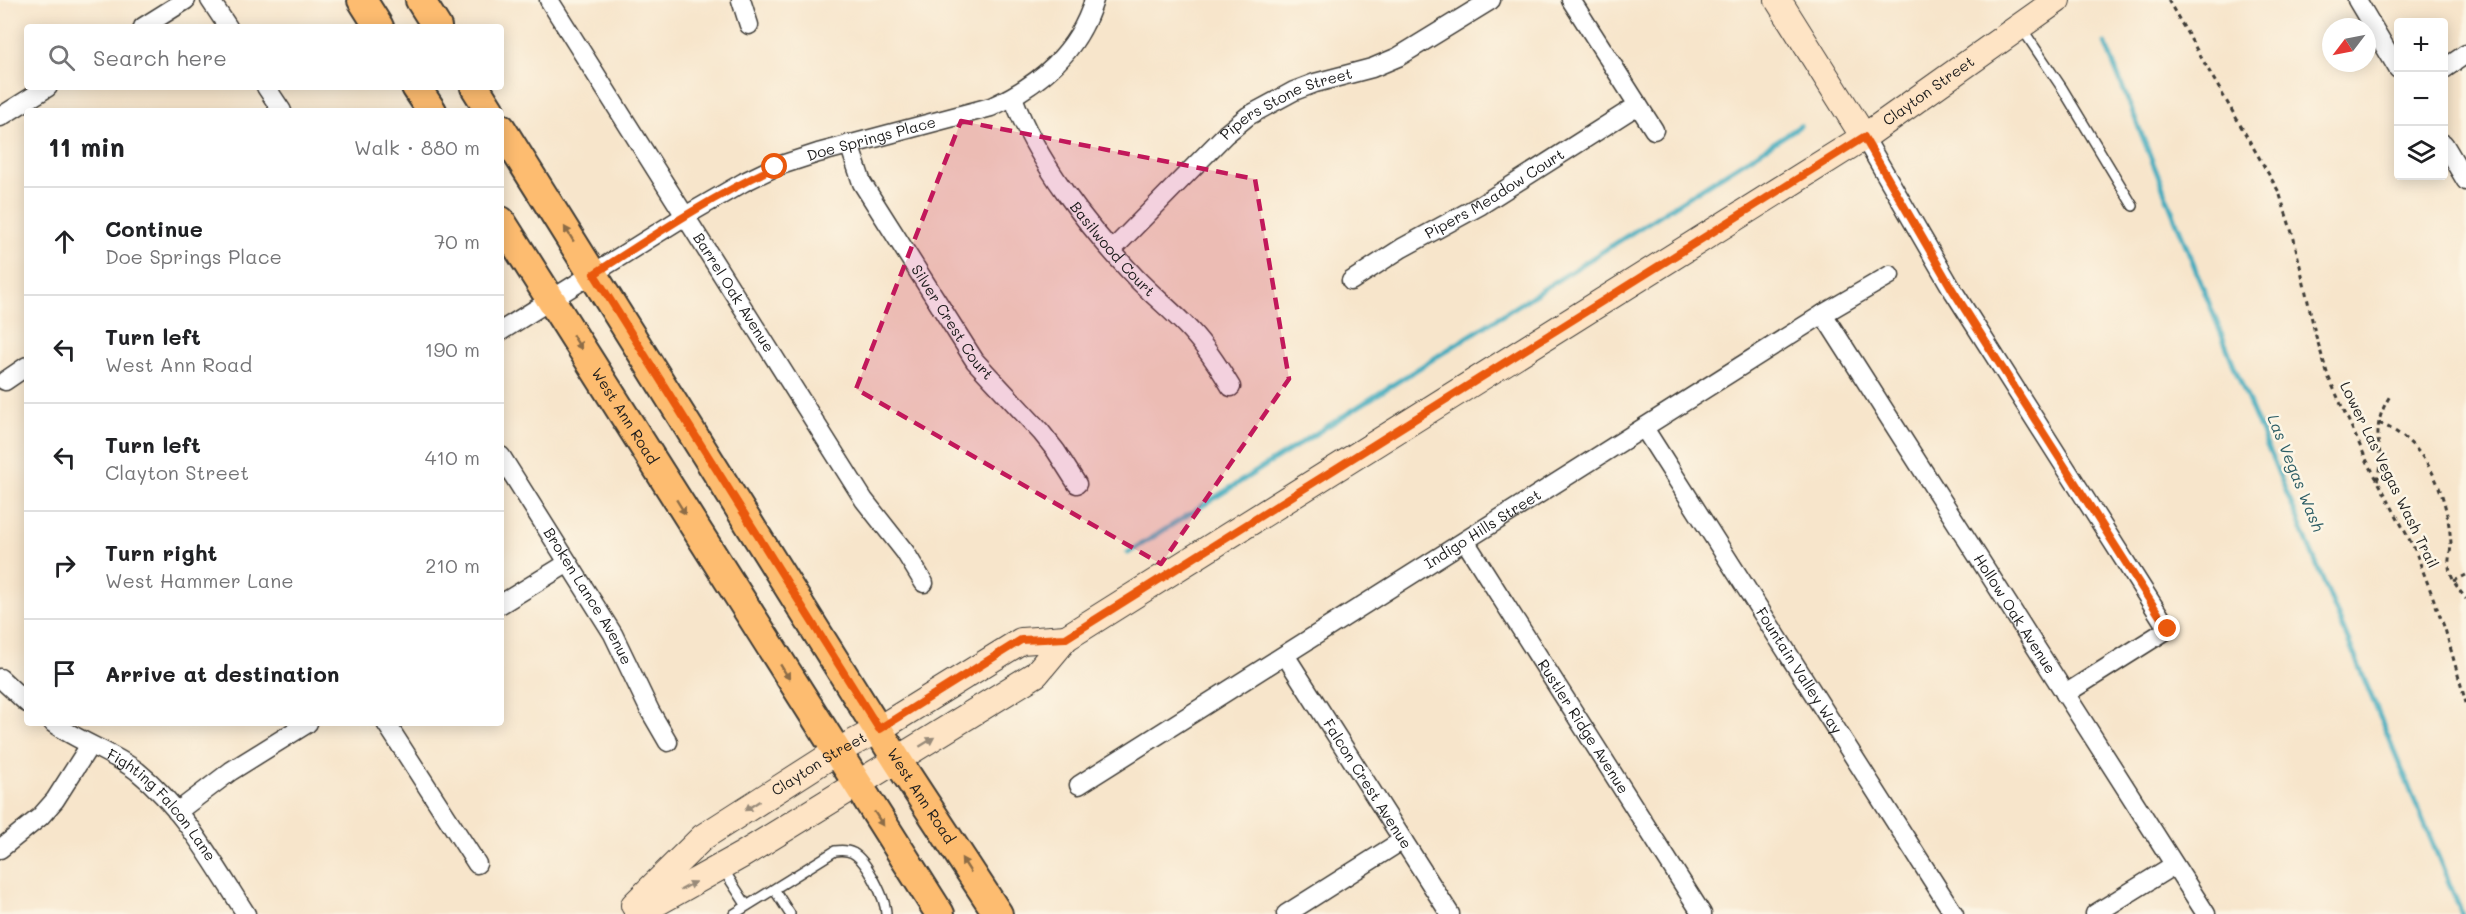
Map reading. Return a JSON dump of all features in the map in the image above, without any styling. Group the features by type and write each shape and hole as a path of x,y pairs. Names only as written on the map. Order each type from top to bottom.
{"main road":[{"path":"362,0 377,24"},
{"path":"420,0 435,24"},
{"path":"419,90 430,108"},
{"path":"477,90 488,108"},
{"name":"West Ann Road","path":"504,133 897,760 998,914"},
{"name":"West Ann Road","path":"504,226 938,913"}],"street":[{"path":"148,24 186,0"},
{"path":"210,0 226,24"},
{"name":"Barrel Oak Avenue","path":"549,0 864,500 905,552 924,583"},
{"path":"741,0 749,25"},
{"name":"Pipers Stone Street","path":"1112,250 1226,134 1248,116 1294,91 1372,68 1398,57 1491,0"},
{"path":"1571,0 1654,130"},
{"path":"1778,0 1864,137 1952,289 2168,629 2066,694"},
{"name":"Clayton Street","path":"637,914 722,867 1036,674 1066,638 1864,137 2057,0"},
{"path":"2357,0 2394,62"},
{"name":"Doe Springs Place","path":"504,330 685,216 775,167 849,144 991,108 1013,97 1049,71 1069,51 1084,29 1094,1"},
{"path":"2448,66 2466,54"},
{"path":"0,117 43,90"},
{"path":"268,90 280,108"},
{"name":"Basilwood Court","path":"1013,97 1023,125 1087,222 1157,300 1191,330 1210,353 1231,387"},
{"name":"Pipers Meadow Court","path":"1351,281 1402,248 1481,204 1638,105"},
{"name":"Silver Crest Court","path":"849,144 862,183 975,361 1041,432 1077,484"},
{"path":"2448,151 2466,181"},
{"name":"Indigo Hills Street","path":"1079,785 1823,314 1890,275"},
{"name":"Hollow Oak Avenue","path":"1823,314 2206,914"},
{"path":"5,381 24,368"},
{"name":"Fountain Valley Way","path":"1644,428 1954,914"},
{"name":"Broken Lance Avenue","path":"504,461 613,634 650,711 668,742"},
{"name":"Rustler Ridge Avenue","path":"1465,541 1702,914"},
{"path":"504,602 568,562"},
{"name":"Clayton Street","path":"626,914 704,837 836,752 879,729 1021,640 1066,638"},
{"name":"Falcon Crest Avenue","path":"1285,655 1450,914"},
{"path":"0,678 24,700"},
{"name":"Fighting Falcon Lane","path":"58,726 135,770 159,790 200,841 246,914"},
{"path":"177,812 231,771 303,726"},
{"path":"388,726 477,864"},
{"path":"0,849 40,817 55,800 90,745"},
{"path":"704,837 722,867"},
{"path":"1286,914 1403,840"},
{"path":"2095,914 2174,865"}],"lane":[{"path":"2020,25 2062,88 2133,206"},
{"path":"734,914 835,851 843,850 852,852 860,859 883,896 886,914"},
{"path":"722,867 747,906"},
{"path":"774,889 790,914"}],"path":[{"name":"Lower Las Vegas Wash Trail","path":"2168,0 2279,192 2294,238 2315,333 2328,376 2345,418 2415,550 2445,629 2466,703"},
{"path":"2377,480 2381,472 2377,434 2385,404 2390,396"},
{"path":"2379,423 2410,442 2424,458 2437,479 2451,545 2449,568 2454,581 2466,599"},
{"path":"2454,581 2466,575"}],"highlighted area":[{"path":"961,121 1255,179 1289,379 1161,564 856,389"}],"waterway":[{"name":"Las Vegas Wash","path":"2105,43 2241,383 2462,914"},
{"path":"1128,553 1800,126"}],"route":[{"path":"775,167 685,216 594,274 879,729 1021,640 1066,638 1864,137 1952,289 2168,629"}]}
